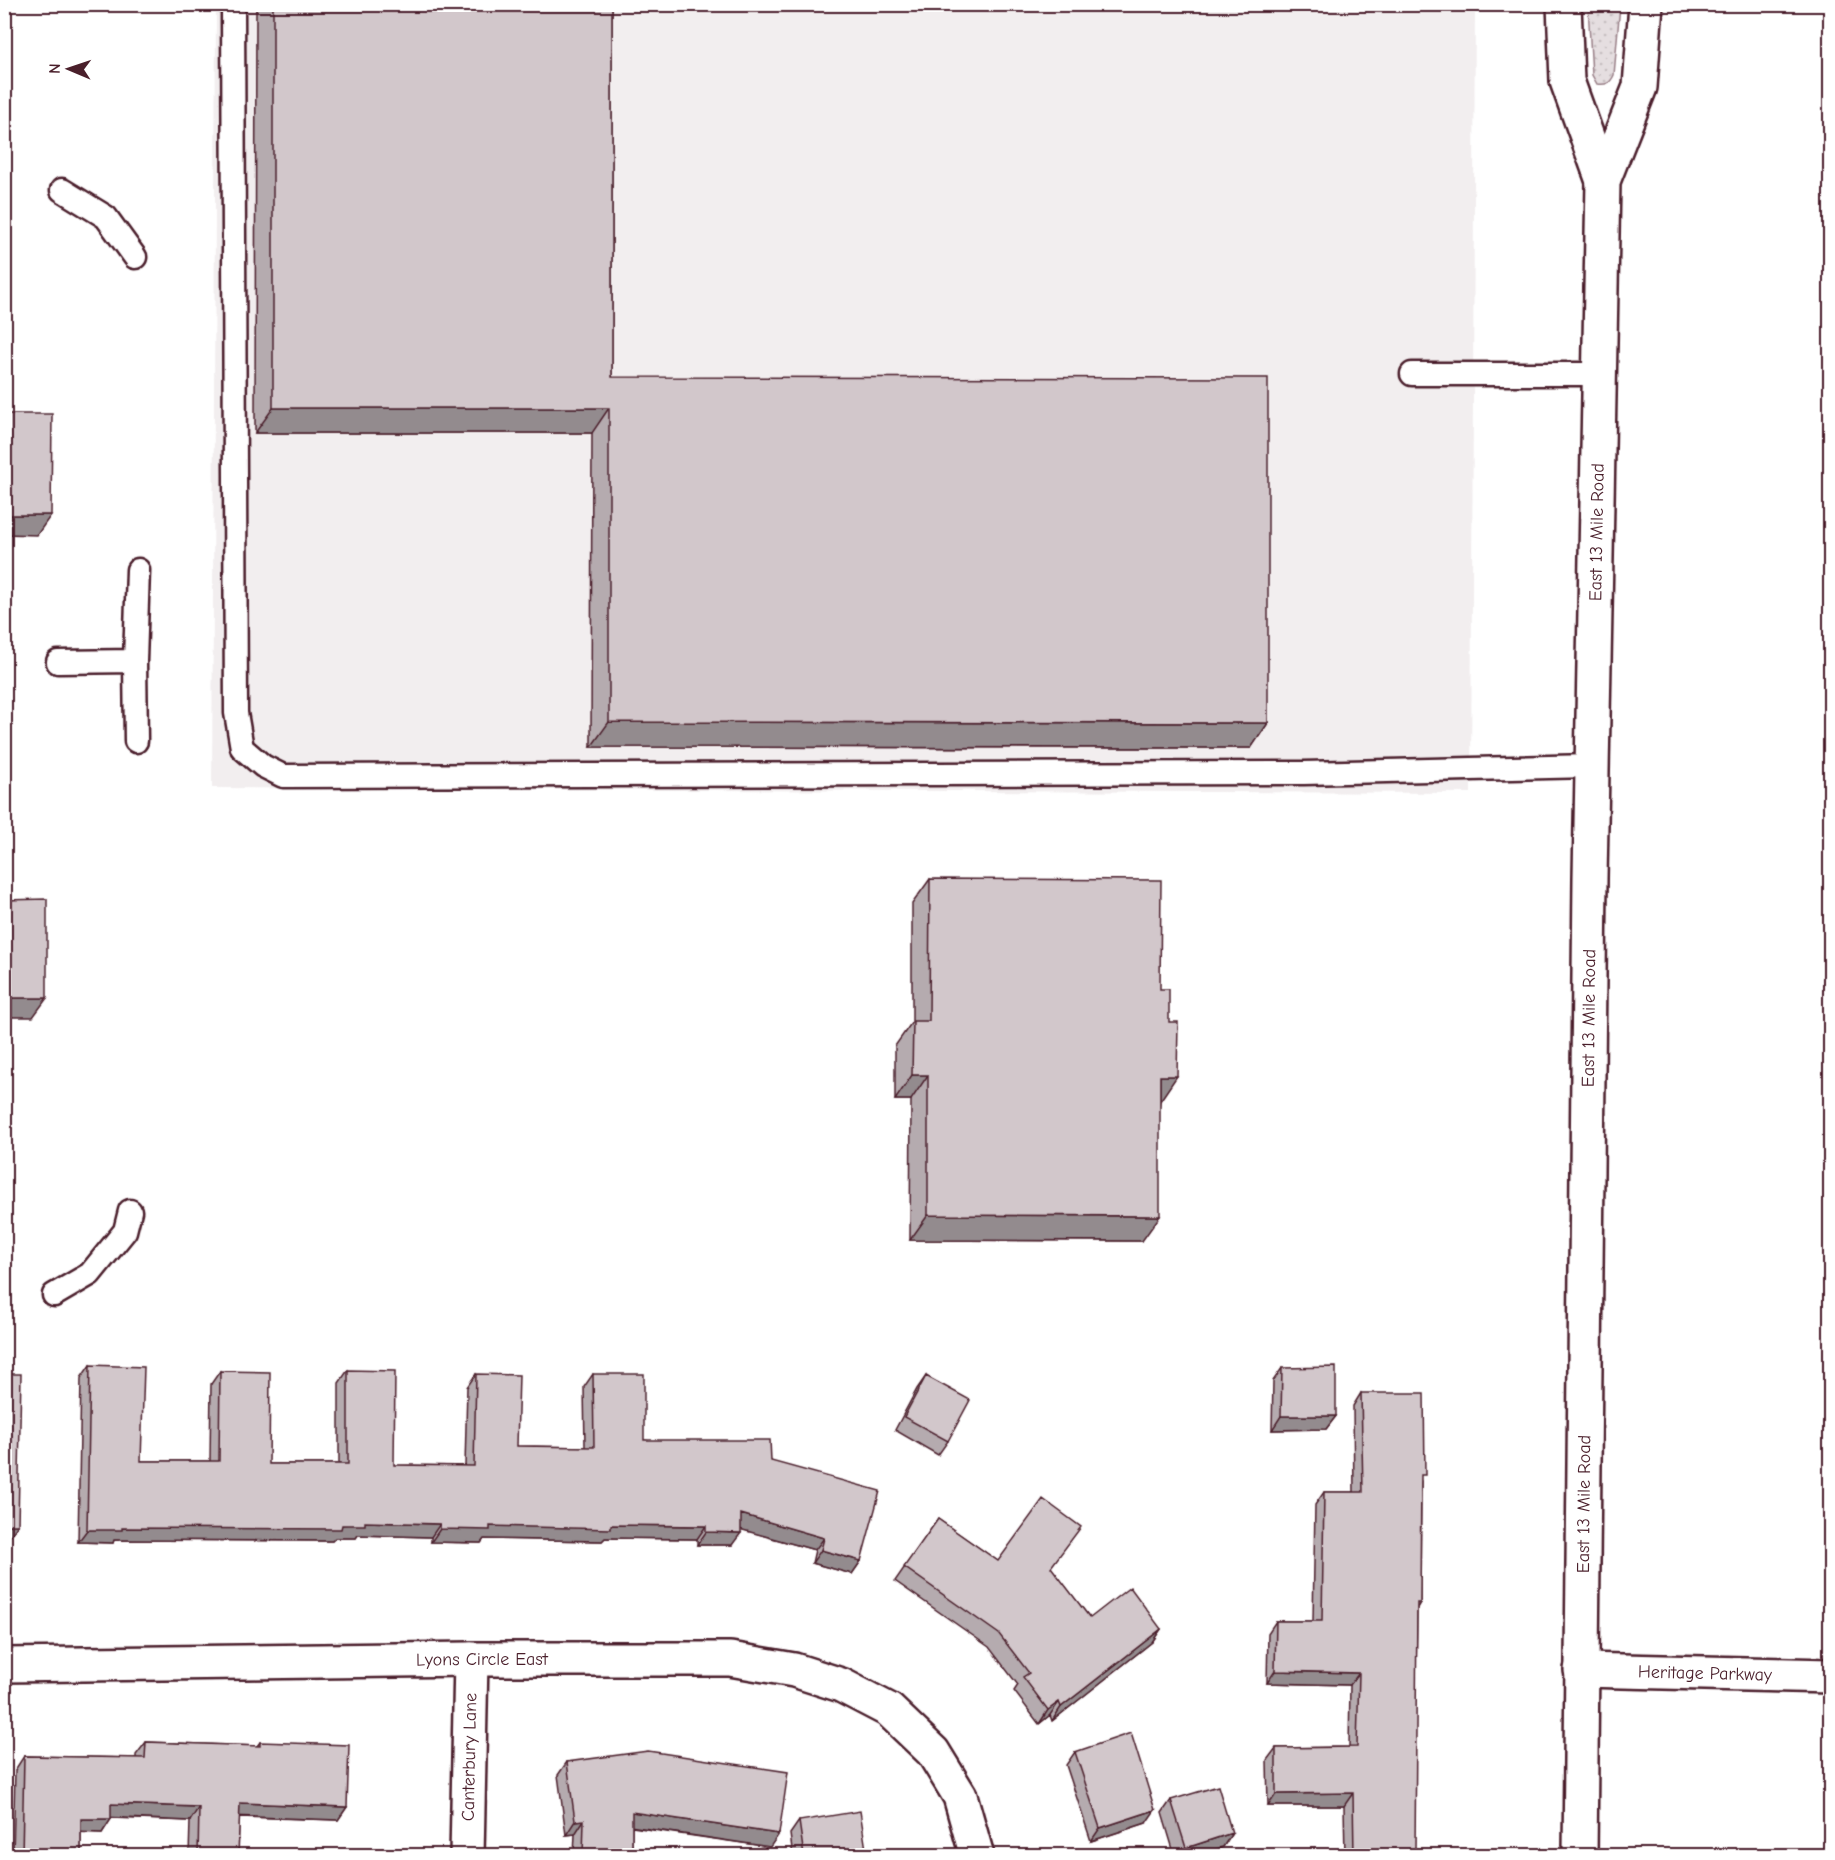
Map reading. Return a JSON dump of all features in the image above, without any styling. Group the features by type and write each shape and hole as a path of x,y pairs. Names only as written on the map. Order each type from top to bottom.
{"main road":[{"name":"East 13 Mile Road","path":"1564,4 1567,81 1603,181"},
{"name":"East 13 Mile Road","path":"1580,1856 1592,766 1603,181 1640,87 1646,4"},
{"name":"Lyons Circle East","path":"4,1665 471,1659 730,1659 794,1670 841,1685 888,1710 933,1752 960,1796 976,1856"},
{"name":"Canterbury Lane","path":"467,1856 471,1659"},
{"name":"Heritage Parkway","path":"1581,1670 1830,1676"}],"lane":[{"path":"233,4 236,713 242,748 263,766 284,776 319,776 1305,773 1592,766"},
{"path":"62,190 106,217 135,257"},
{"path":"1412,374 1599,374"},
{"path":"136,741 135,661 138,570"},
{"path":"58,662 135,661"},
{"path":"54,1295 90,1274 125,1231 130,1211"}],"shaded area":[{"path":"216,5 1475,5 1471,793 212,788"},
{"path":"1588,5 1620,5 1614,75 1605,84 1597,84 1592,75"}],"building":[{"path":"273,4 612,4 612,377 1268,378 1268,723 609,722 609,408 273,408"},
{"path":"4,414 52,414 51,515 4,515"},
{"path":"930,879 1161,880 1160,989 1169,989 1169,1022 1178,1022 1177,1076 1160,1076 1160,1216 928,1215 928,1075 912,1075 913,1021 929,1021"},
{"path":"47,899 47,998 4,998 4,900"},
{"path":"90,1365 144,1367 141,1461 219,1461 220,1371 270,1372 269,1464 348,1464 348,1370 395,1371 394,1465 474,1466 476,1374 519,1375 517,1446 594,1447 593,1374 644,1374 644,1440 770,1440 771,1461 880,1491 861,1561 821,1550 824,1538 741,1514 741,1533 706,1532 706,1526 611,1525 611,1529 490,1526 490,1530 440,1529 440,1524 365,1522 365,1525 342,1525 341,1529 122,1528 122,1530 87,1530"},
{"path":"1336,1367 1336,1416 1281,1416 1282,1368"},
{"path":"4,1374 21,1374 18,1525 4,1525"},
{"path":"926,1376 970,1400 948,1441 904,1417"},
{"path":"1361,1393 1424,1393 1425,1475 1421,1475 1420,1603 1417,1603 1415,1852 1409,1852 1409,1856 1354,1856 1353,1793 1276,1794 1276,1748 1357,1747 1359,1673 1275,1671 1276,1621 1322,1621 1324,1492 1363,1492"},
{"path":"1043,1499 1081,1527 1051,1567 1090,1618 1130,1587 1161,1629 1061,1707 1059,1702 1048,1710 1023,1677 1029,1673 999,1634 904,1567 938,1519 998,1561"},
{"path":"1131,1733 1155,1810 1100,1828 1075,1752"},
{"path":"146,1742 260,1746 260,1742 349,1745 347,1807 240,1803 238,1856 198,1856 199,1807 111,1804 111,1819 81,1819 81,1856 22,1856 24,1756 145,1758"},
{"path":"648,1751 788,1772 779,1834 632,1812 632,1856 583,1856 584,1820 575,1821 567,1762"},
{"path":"1218,1786 1232,1833 1186,1848 1171,1800"},
{"path":"860,1811 867,1856 804,1856 799,1821"}]}
